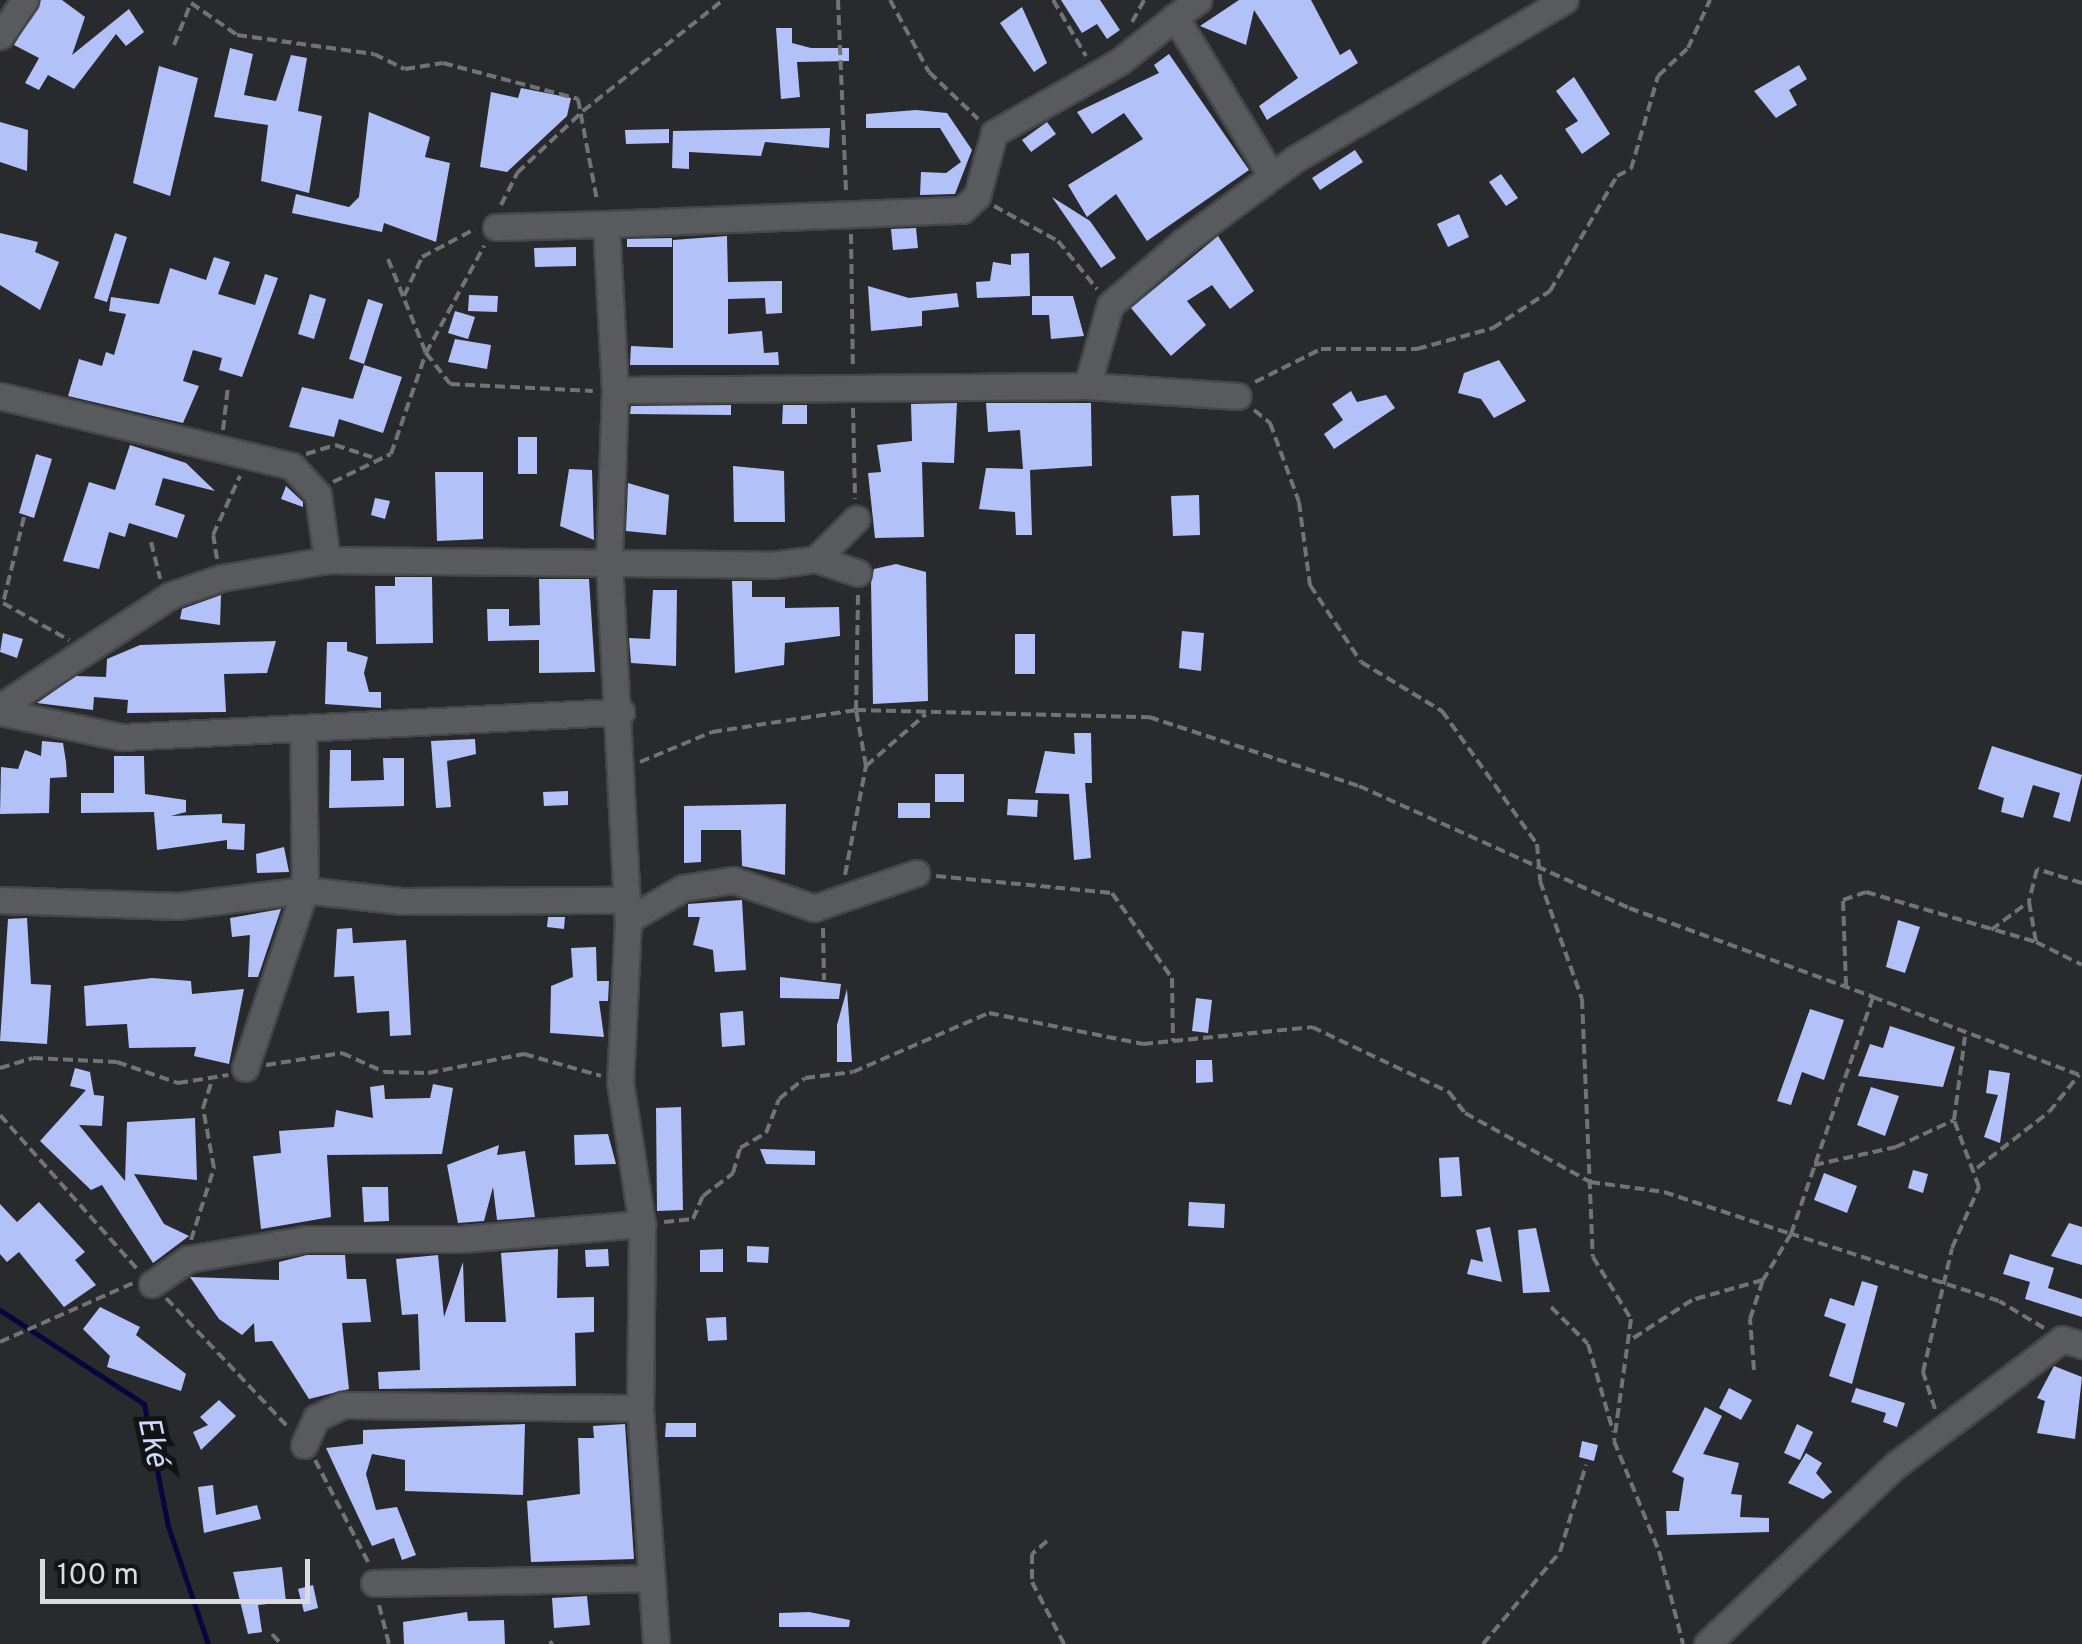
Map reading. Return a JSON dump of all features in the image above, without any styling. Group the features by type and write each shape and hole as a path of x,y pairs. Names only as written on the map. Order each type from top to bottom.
{"street":[{"path":"0,36 25,0"},
{"path":"496,228 962,210 977,196 994,133 1098,76 1198,0"},
{"path":"1087,386 1110,305 1271,175 1565,0"},
{"path":"1175,17 1271,175"},
{"path":"606,224 615,390 609,563 621,712 628,910 620,1082 642,1224 640,1408 656,1644"},
{"path":"615,390 1087,386 1238,396"},
{"path":"0,396 292,466 318,495 327,560"},
{"path":"816,559 856,519"},
{"path":"0,709 171,595 221,578 327,560 609,563 816,559 858,573"},
{"path":"0,709 122,737 621,712"},
{"path":"245,1068 305,890 303,728"},
{"path":"0,900 178,906 305,890 402,900 628,910 649,900 733,880 767,899 834,902 916,873"},
{"path":"152,1284 188,1259 306,1238 462,1239 642,1224"},
{"path":"1708,1644 1897,1464 2072,1342"},
{"path":"304,1445 316,1418 343,1405 640,1408"},
{"path":"374,1583 650,1578"}],"path":[{"path":"318,495 372,458 391,454 426,354 496,228 517,174 583,111 723,0"},
{"path":"838,0 837,146 849,212"},
{"path":"890,0 943,90 994,133"},
{"path":"1053,0 1098,76"},
{"path":"1614,1441 1632,1339 1631,1320 1593,1258 1582,998 1536,864 1537,844 1442,711 1361,662 1310,585 1298,502 1270,423 1238,396 1273,367 1320,349 1418,348 1492,328 1550,291 1618,176 1630,169 1658,76 1688,48 1710,0"},
{"path":"174,45 190,1 237,35 374,54 405,70 443,63 529,81 578,98 606,224"},
{"path":"977,196 1058,241 1110,305"},
{"path":"404,296 412,268 442,240 496,228"},
{"path":"856,244 852,386 856,519"},
{"path":"388,260 426,354 463,389 615,390"},
{"path":"292,466 334,445 372,458"},
{"path":"221,578 213,535 220,510 232,483 262,458"},
{"path":"24,518 3,602 82,654"},
{"path":"151,542 151,566 171,595"},
{"path":"824,980 834,902 866,766 856,710 858,573"},
{"path":"624,768 712,732 856,710 1149,717 1359,786 1536,864 1965,1036 2080,1075 2048,1112 1977,1168 1923,1372 1942,1432"},
{"path":"866,766 928,714"},
{"path":"2036,942 2029,902 2037,869 2082,883"},
{"path":"916,873 1112,893 1172,978 1173,1041"},
{"path":"1846,986 1842,900 1866,892 2036,942 2082,965"},
{"path":"1991,930 2029,902"},
{"path":"1754,1370 1750,1319 1763,1280 1791,1234 1874,997"},
{"path":"642,1224 693,1219 702,1196 733,1173 740,1148 766,1133 779,1098 804,1078 853,1072 989,1013 1143,1044 1312,1027 1448,1092 1465,1113 1590,1182 1664,1192 1944,1282 2072,1342"},
{"path":"1965,1036 1954,1120 1977,1168"},
{"path":"0,1068 34,1058 117,1062 178,1083 212,1080 245,1068 342,1053 384,1072 428,1073 524,1054 620,1082"},
{"path":"188,1259 214,1168 204,1108 212,1080"},
{"path":"0,1115 152,1284"},
{"path":"1814,1166 1896,1147 1954,1120"},
{"path":"1632,1339 1692,1300 1763,1280"},
{"path":"0,1342 54,1325 126,1282 152,1284"},
{"path":"1552,1307 1588,1344 1614,1441 1659,1551 1683,1644"},
{"path":"1483,1644 1560,1552 1586,1465"},
{"path":"1047,1541 1032,1554 1032,1582 1064,1644"},
{"path":"272,1634 281,1644"}],"building":[{"path":"41,0 62,0 85,17 72,55 129,9 144,32 126,46 116,34 74,89 48,75 39,90 25,83 39,58 14,45"},
{"path":"1061,0 1100,0 1120,30 1107,39 1097,24 1082,33"},
{"path":"1239,0 1311,0 1340,55 1350,49 1358,63 1267,120 1259,106 1298,78 1254,10 1246,45 1200,26"},
{"path":"1022,7 1047,63 1034,72 1000,23"},
{"path":"776,28 792,28 792,43 811,48 849,48 849,61 797,62 800,97 781,99"},
{"path":"230,48 253,54 244,95 276,101 291,55 307,58 298,111 322,116 309,193 261,181 268,125 214,117"},
{"path":"1169,54 1249,170 1147,241 1116,194 1087,217 1068,185 1143,139 1124,113 1092,134 1077,112 1159,73 1154,65"},
{"path":"1799,65 1807,79 1789,90 1797,105 1776,118 1754,91"},
{"path":"159,66 198,78 170,196 133,183"},
{"path":"1574,77 1610,134 1582,154 1565,129 1578,121 1556,91"},
{"path":"521,88 571,98 567,116 507,172 480,167 491,92 518,98"},
{"path":"916,110 947,113 972,150 955,194 920,195 921,172 946,173 961,162 940,128 866,128 866,114"},
{"path":"369,112 430,137 425,157 450,163 436,242 384,223 382,232 292,213 296,194 349,207 359,197"},
{"path":"0,122 28,130 27,171 0,162"},
{"path":"1047,122 1056,134 1031,152 1022,140"},
{"path":"830,128 829,148 765,142 761,156 689,152 689,169 672,168 673,131"},
{"path":"669,129 669,143 626,144 625,130"},
{"path":"1355,150 1363,162 1320,190 1312,178"},
{"path":"1501,174 1518,198 1506,206 1489,182"},
{"path":"1052,197 1090,221 1116,258 1101,268"},
{"path":"1459,214 1469,237 1448,247 1437,224"},
{"path":"916,228 918,248 893,250 891,229"},
{"path":"0,233 38,242 35,252 59,262 40,310 0,285"},
{"path":"115,233 127,237 107,302 94,298"},
{"path":"727,236 728,282 782,281 782,313 766,314 765,298 728,299 728,334 762,331 764,353 778,352 779,365 630,365 631,346 673,348 673,240"},
{"path":"1218,236 1254,291 1230,309 1212,285 1187,301 1206,325 1171,356 1131,308"},
{"path":"672,238 672,247 627,247 627,239"},
{"path":"576,247 576,266 535,267 534,248"},
{"path":"1029,253 1030,296 977,298 976,282 990,281 993,262 1011,265 1011,254"},
{"path":"214,257 230,262 218,294 255,305 265,274 278,278 242,377 219,370 222,358 193,350 183,381 199,386 183,423 68,396 79,359 102,366 106,352 114,355 126,314 109,311 111,297 159,304 170,268 206,280"},
{"path":"868,286 909,298 957,293 959,307 922,311 922,326 871,331"},
{"path":"310,294 326,299 314,339 298,334"},
{"path":"469,295 498,296 497,312 468,311"},
{"path":"1032,296 1073,296 1084,336 1051,339 1049,315 1032,315"},
{"path":"368,299 383,304 364,364 349,359"},
{"path":"455,311 475,317 468,339 448,333"},
{"path":"455,339 491,345 487,369 448,362"},
{"path":"1499,360 1526,401 1494,418 1481,399 1458,393 1464,373"},
{"path":"364,365 402,377 383,433 339,419 334,437 289,427 302,387 353,399"},
{"path":"1351,391 1357,402 1386,395 1395,408 1334,449 1324,434 1343,420 1332,404"},
{"path":"957,403 954,463 922,462 924,537 875,538 868,473 881,472 877,445 912,441 911,404"},
{"path":"986,403 1091,403 1092,466 1030,470 1032,535 1016,535 1015,512 979,509 986,468 1023,469 1020,430 988,432"},
{"path":"731,405 731,415 630,414 631,406"},
{"path":"783,405 807,405 807,424 782,424"},
{"path":"518,437 537,437 537,474 518,474"},
{"path":"130,445 186,463 215,491 163,478 155,505 185,515 177,538 129,523 125,537 109,532 99,569 63,561 89,482 115,490"},
{"path":"36,454 52,459 34,518 19,513"},
{"path":"733,466 784,471 785,522 734,522"},
{"path":"569,469 592,470 594,540 560,526"},
{"path":"435,472 483,472 483,539 437,541"},
{"path":"628,483 669,495 666,535 626,531"},
{"path":"286,486 303,502 303,507 281,499"},
{"path":"1199,495 1200,535 1173,536 1171,496"},
{"path":"375,498 390,501 385,519 371,515"},
{"path":"896,564 926,572 928,701 873,704 871,582 874,569"},
{"path":"395,577 432,577 433,643 376,644 375,586 395,586"},
{"path":"539,579 589,579 595,672 539,673 539,640 488,641 487,609 509,609 509,626 540,625"},
{"path":"732,581 752,581 752,597 785,597 785,608 839,607 840,636 785,643 784,665 735,673"},
{"path":"653,590 677,590 676,666 631,663 629,638 650,639"},
{"path":"221,595 220,625 180,619 182,609"},
{"path":"1182,631 1204,633 1201,671 1179,668"},
{"path":"3,633 23,639 17,658 0,652"},
{"path":"1015,634 1035,634 1035,674 1015,674"},
{"path":"276,641 267,673 224,674 226,712 127,713 128,700 94,697 93,710 37,703 76,676 106,677 107,659 140,645"},
{"path":"327,642 347,642 347,651 368,657 364,673 369,692 381,692 381,708 325,704"},
{"path":"1074,733 1091,733 1092,783 1085,783 1091,858 1074,860 1069,794 1035,793 1045,751 1075,754"},
{"path":"475,739 476,754 447,761 451,807 436,808 431,741"},
{"path":"42,741 63,743 66,762 67,777 50,778 49,813 0,814 1,767 18,769 25,750 41,756"},
{"path":"1992,746 2082,775 2070,822 2053,817 2060,793 2033,785 2023,818 2001,812 2004,798 1978,789"},
{"path":"330,750 351,750 351,781 384,780 383,758 404,758 404,806 329,808"},
{"path":"114,756 144,756 145,794 186,800 186,812 171,816 222,814 222,823 245,824 244,850 227,849 227,840 157,850 154,812 81,813 81,793 114,793"},
{"path":"935,774 964,774 964,802 935,802"},
{"path":"568,791 568,805 544,806 543,792"},
{"path":"1008,799 1038,800 1037,817 1007,815"},
{"path":"898,803 930,803 930,818 898,818"},
{"path":"786,804 785,875 742,866 741,830 701,830 701,862 684,863 684,806"},
{"path":"284,847 289,872 257,873 256,854"},
{"path":"742,900 746,970 715,972 713,950 693,945 700,917 688,917 688,904"},
{"path":"281,909 258,977 248,977 250,935 232,937 230,918"},
{"path":"548,917 565,917 564,929 547,927"},
{"path":"27,918 31,984 51,985 47,1044 0,1041 8,919"},
{"path":"1898,920 1920,927 1905,973 1886,967"},
{"path":"352,928 353,943 406,940 411,1035 390,1036 389,1011 357,1013 354,976 334,977 337,929"},
{"path":"596,947 597,981 609,981 608,1001 599,1001 604,1037 550,1033 551,986 573,977 571,948"},
{"path":"780,977 841,984 839,999 780,998"},
{"path":"152,978 191,981 192,994 244,989 229,1064 194,1056 196,1047 129,1048 127,1024 86,1026 84,986"},
{"path":"847,989 852,1062 837,1062 837,1025"},
{"path":"1196,998 1212,1000 1208,1033 1192,1031"},
{"path":"1810,1009 1844,1020 1824,1080 1802,1072 1791,1105 1777,1101"},
{"path":"743,1011 745,1045 722,1047 720,1013"},
{"path":"1890,1026 1955,1047 1943,1087 1858,1076 1870,1044 1883,1048"},
{"path":"1196,1060 1212,1060 1213,1082 1196,1083"},
{"path":"75,1068 90,1072 94,1095 104,1096 102,1126 79,1125 125,1181 127,1122 195,1118 197,1180 134,1174 164,1224 189,1236 153,1263 102,1185 91,1190 40,1141 86,1090 70,1086"},
{"path":"1989,1070 2010,1073 2000,1143 1984,1137 1998,1095 1986,1093"},
{"path":"433,1084 453,1088 442,1154 327,1155 331,1217 261,1229 253,1156 281,1153 279,1131 334,1127 336,1110 373,1118 370,1087 384,1085 385,1099 430,1098"},
{"path":"1871,1087 1899,1096 1885,1136 1857,1125"},
{"path":"681,1107 683,1210 657,1211 656,1108"},
{"path":"608,1134 616,1164 575,1165 574,1135"},
{"path":"499,1145 497,1155 525,1151 535,1217 497,1220 493,1187 484,1221 458,1223 447,1165"},
{"path":"760,1149 815,1151 815,1165 766,1164"},
{"path":"1459,1157 1462,1196 1441,1197 1439,1158"},
{"path":"1913,1170 1928,1174 1923,1193 1908,1188"},
{"path":"1824,1173 1857,1186 1847,1213 1814,1200"},
{"path":"362,1187 388,1187 389,1221 364,1222"},
{"path":"39,1202 85,1252 75,1260 96,1285 64,1307 19,1252 7,1262 0,1254 0,1204 17,1222"},
{"path":"1189,1202 1225,1204 1224,1228 1188,1226"},
{"path":"2069,1223 2082,1227 2082,1265 2051,1256"},
{"path":"1490,1227 1502,1282 1467,1274 1471,1259 1483,1262 1476,1230"},
{"path":"1536,1228 1550,1292 1523,1293 1518,1230"},
{"path":"747,1246 769,1247 768,1263 747,1262"},
{"path":"558,1249 557,1298 594,1297 594,1332 575,1333 576,1386 379,1389 378,1372 420,1370 418,1314 402,1315 396,1259 438,1255 444,1317 463,1262 465,1322 506,1322 501,1253"},
{"path":"608,1249 609,1266 586,1267 585,1250"},
{"path":"723,1249 723,1272 700,1272 700,1250"},
{"path":"2010,1254 2054,1268 2048,1288 2082,1299 2082,1317 2025,1299 2030,1282 2003,1274"},
{"path":"307,1255 345,1255 347,1279 366,1279 371,1322 342,1323 349,1389 309,1399 272,1341 255,1342 254,1323 242,1335 219,1319 190,1277 279,1280 279,1262"},
{"path":"1862,1281 1878,1286 1852,1384 1829,1376 1846,1324 1824,1316 1830,1298 1854,1306"},
{"path":"100,1307 140,1327 136,1335 186,1374 181,1391 107,1367 110,1356 83,1329"},
{"path":"726,1317 727,1340 708,1341 706,1318"},
{"path":"2054,1366 2082,1377 2075,1439 2037,1433 2045,1401 2037,1398"},
{"path":"1729,1388 1752,1400 1741,1420 1719,1408"},
{"path":"1856,1388 1905,1403 1897,1427 1883,1422 1886,1413 1851,1402"},
{"path":"219,1400 236,1416 201,1450 193,1432 208,1425 200,1417"},
{"path":"1705,1407 1722,1416 1703,1454 1739,1463 1731,1494 1742,1495 1740,1517 1769,1518 1769,1532 1667,1535 1666,1511 1679,1511 1684,1478 1672,1472"},
{"path":"666,1423 696,1423 696,1437 665,1437"},
{"path":"525,1424 523,1495 405,1491 405,1460 372,1454 366,1474 376,1510 397,1507 416,1555 402,1560 394,1538 372,1546 326,1448 363,1444 363,1430"},
{"path":"625,1424 634,1559 531,1562 527,1501 580,1494 578,1438 594,1438 593,1426"},
{"path":"1797,1424 1813,1432 1800,1460 1784,1453"},
{"path":"1582,1441 1598,1445 1594,1461 1579,1457"},
{"path":"1806,1453 1822,1463 1816,1473 1832,1492 1823,1499 1788,1483"},
{"path":"213,1485 216,1515 257,1505 261,1519 204,1533 198,1487"},
{"path":"282,1567 286,1602 258,1605 262,1632 248,1634 233,1572"},
{"path":"313,1585 318,1608 304,1612 298,1589"},
{"path":"587,1596 590,1625 554,1628 552,1598"},
{"path":"467,1612 468,1621 504,1620 505,1644 404,1644 403,1622"},
{"path":"809,1612 850,1620 849,1627 779,1627 779,1613"}],"waterway":[{"name":"Eké","path":"0,1310 144,1404 168,1526 208,1644"}]}
